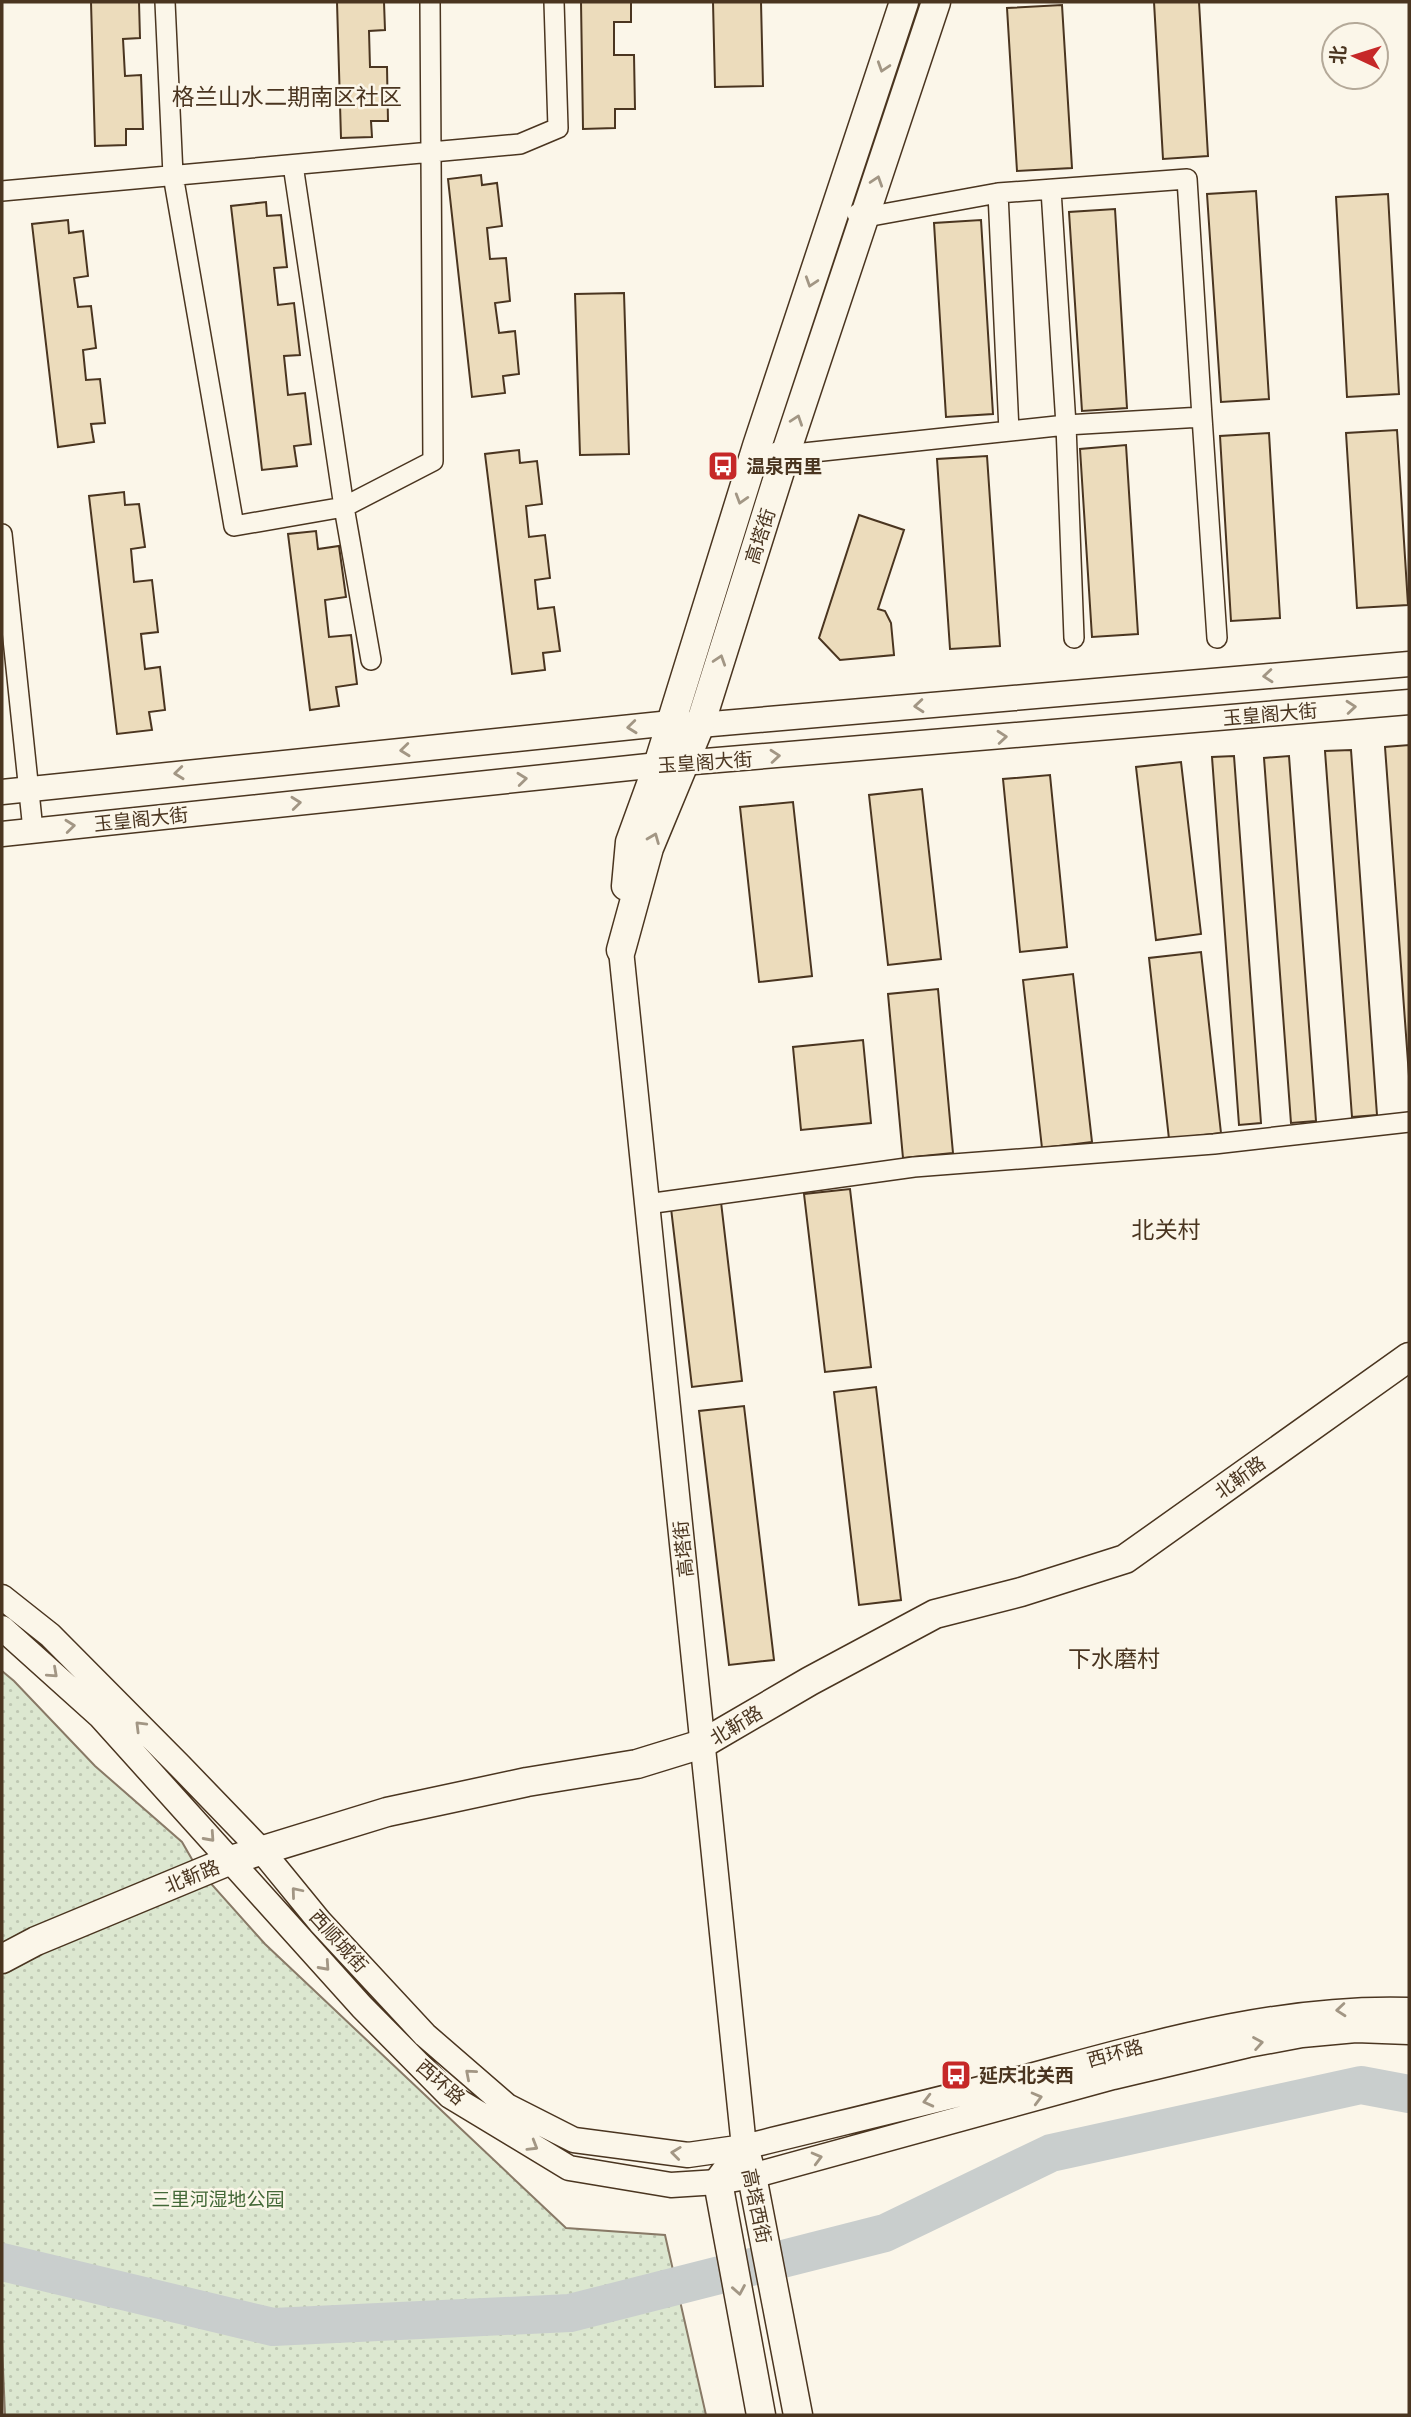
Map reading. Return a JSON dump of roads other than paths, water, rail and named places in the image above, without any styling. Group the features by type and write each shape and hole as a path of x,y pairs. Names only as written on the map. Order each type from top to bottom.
{"main road":[{"name":"高塔街","path":"671,764 671,723 757,446 904,2"},
{"name":"高塔街","path":"621,950 629,842 671,764 700,725 785,455 936,2"},
{"name":"北靳路","path":"2,1959 36,1941 231,1860 387,1812 527,1782 637,1764 702,1744 810,1681 935,1614 1021,1592 1125,1559 1409,1357"},
{"name":"高塔西街","path":"744,2147 752,2176 798,2415"},
{"name":"高塔西街","path":"744,2147 719,2182 761,2415"}],"street":[{"path":"165,2 173,176 234,526 344,507 433,461 430,2"},
{"path":"2,191 520,144 558,128 554,2"},
{"path":"293,164 344,507 371,660"},
{"path":"836,206 866,216 998,193 1187,179 1217,638"},
{"path":"1051,190 1066,425 1074,639"},
{"path":"998,193 1009,431"},
{"path":"757,446 785,455 1066,425 1202,417"},
{"path":"2,534 33,830"},
{"name":"玉皇阁大街","path":"2,792 671,723 700,725 1409,664"},
{"name":"玉皇阁大街","path":"2,834 671,764 1409,702"},
{"name":"高塔街","path":"621,950 744,2147"},
{"path":"647,1204 914,1167 1214,1144 1409,1122"},
{"name":"西顺城街","path":"2,1597 50,1635 262,1851 320,1922 425,2035 507,2106 574,2140 688,2155 744,2147"},
{"path":"2,1628 100,1716 231,1860"},
{"name":"西环路","path":"231,1860 362,2007 450,2096 569,2168 671,2185 719,2182 752,2176 1100,2081 1248,2045 1302,2035 1356,2030 1409,2032"},
{"name":"西环路","path":"744,2147 1166,2039 1244,2022 1364,2009 1409,2010"}],"waterway":[{"path":"2,2262 273,2327 570,2313 885,2233 1051,2153 1361,2085 1409,2094"}],"place":[{"name":"温泉西里","path":"723,466"},
{"name":"延庆北关西","path":"956,2075"}],"district":[{"name":"格兰山水二期南区社区","path":"287,97"},
{"name":"北关村","path":"1166,1230"},
{"name":"下水磨村","path":"1114,1659"}],"park label":[{"name":"三里河湿地公园","path":"218,2199"}]}
